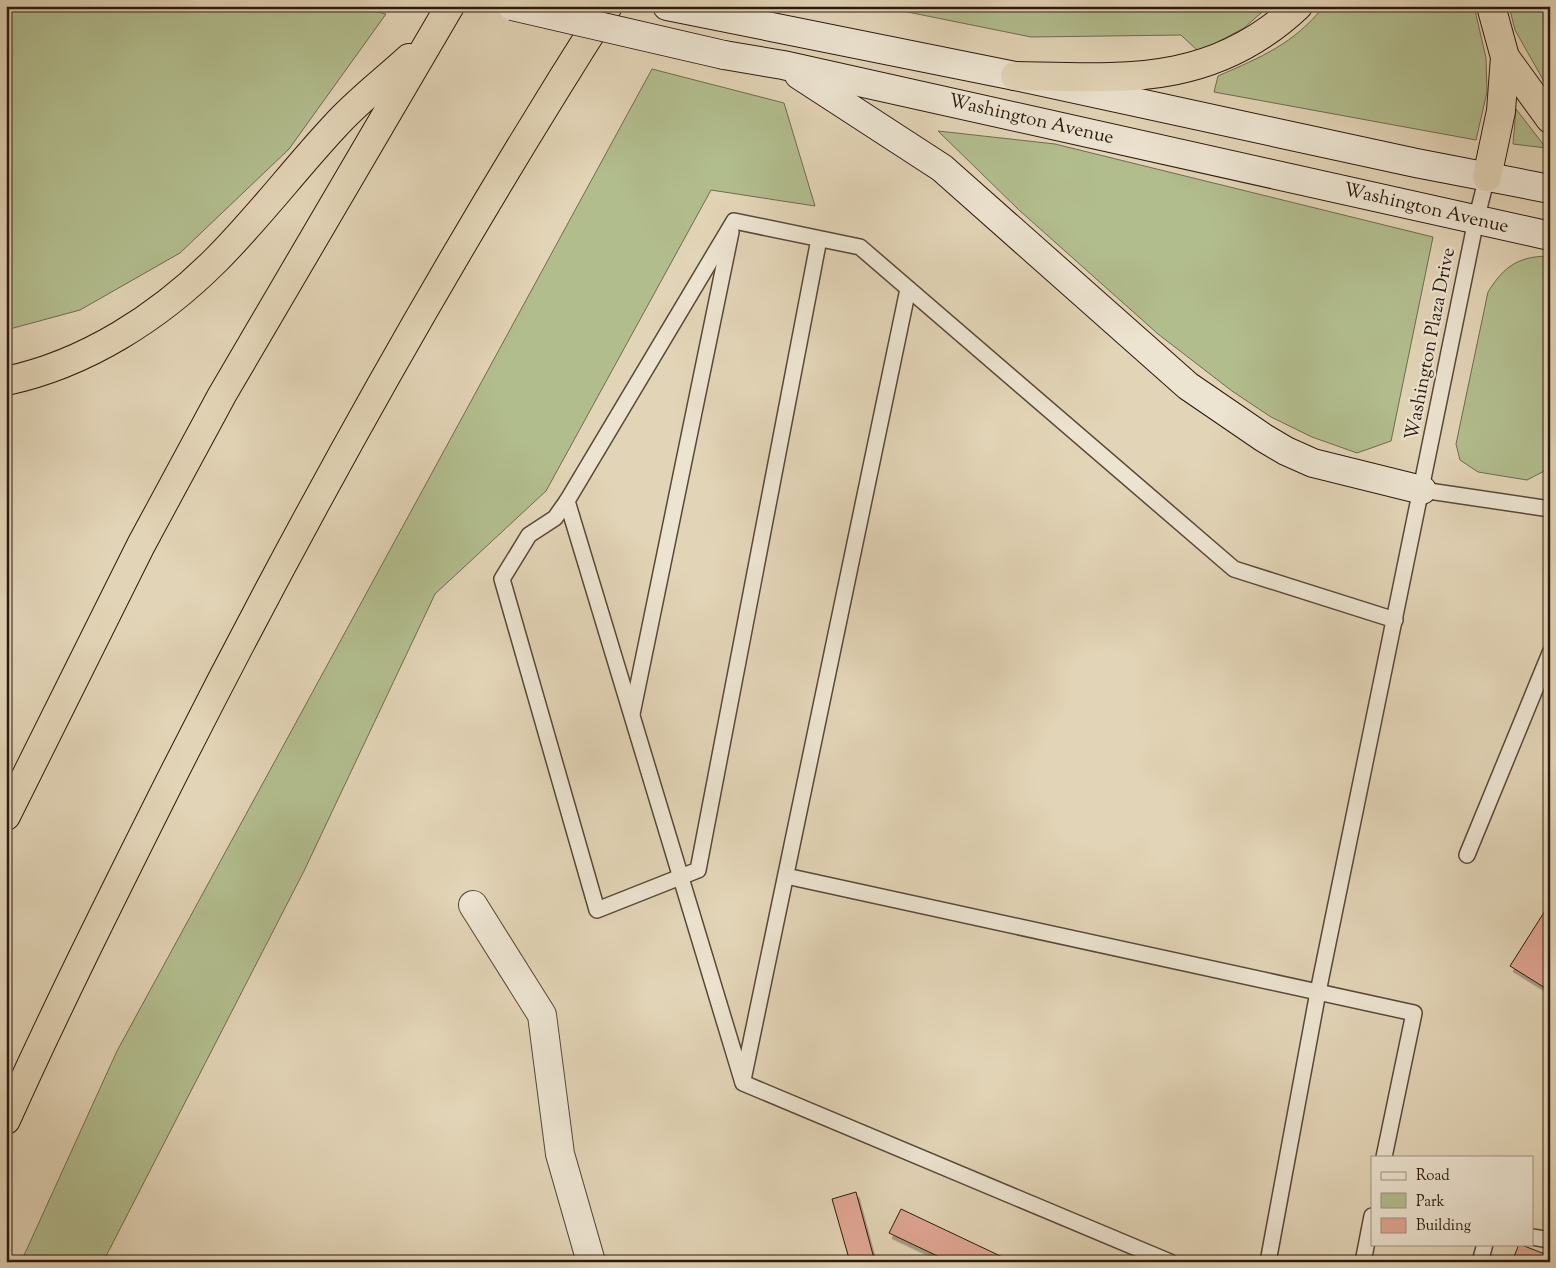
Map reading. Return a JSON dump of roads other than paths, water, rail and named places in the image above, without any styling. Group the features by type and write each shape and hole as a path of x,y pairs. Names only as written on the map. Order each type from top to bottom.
{"highway":[{"path":"6,816 63,698 200,437 450,6"},
{"path":"6,1120 122,876 219,683 297,538 439,282 608,6"},
{"path":"580,49 629,6"},
{"path":"1015,76 1110,78 1169,73 1235,52 1283,21 1298,6"},
{"path":"1488,177 1501,111 1505,58 1491,6"},
{"path":"6,381 31,376 77,358 131,329 175,297 216,261 334,126 429,40"},
{"path":"1505,58 1550,119"}],"main road":[{"name":"Washington Avenue","path":"512,6 1550,236"},
{"name":"Washington Avenue","path":"667,6 738,22 1015,76 1550,189"},
{"path":"783,65 890,132 942,168 1188,386 1264,438 1286,451 1313,463 1422,490"},
{"path":"472,905 542,1016 560,1154 591,1262"}],"lane":[{"name":"Washington Plaza Drive","path":"1268,1262 1318,992 1476,220 1488,177"},
{"path":"734,220 567,501 555,518 529,535 502,579 597,910 698,870 819,239"},
{"path":"734,220 860,247 1234,569 1395,620"},
{"path":"632,716 734,220"},
{"path":"743,1083 908,289"},
{"path":"1422,490 1550,509"},
{"path":"567,501 743,1083"},
{"path":"1467,855 1550,653"},
{"path":"786,876 1414,1013 1384,1156"},
{"path":"743,1083 1170,1262"},
{"path":"1363,1262 1371,1221"},
{"path":"1534,1237 1550,1240"},
{"path":"1480,1262 1484,1246"}]}
